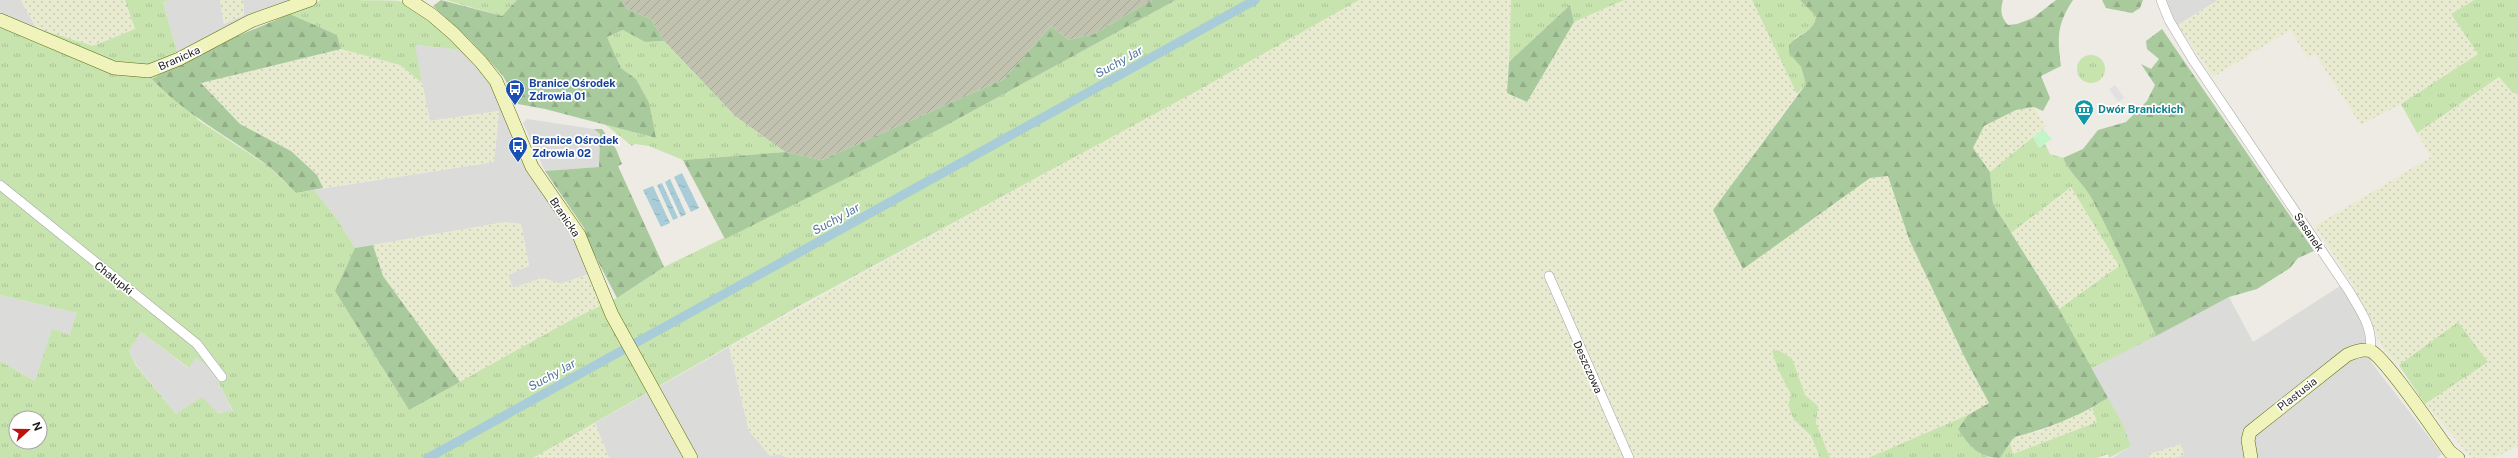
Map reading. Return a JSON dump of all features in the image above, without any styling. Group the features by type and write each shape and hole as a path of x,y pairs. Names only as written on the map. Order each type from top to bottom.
{"street":[{"name":"Branicka","path":"0,20 114,68 149,71 179,59 251,21 310,0"},
{"name":"Branicka","path":"409,0 432,15 454,34 481,62 496,81 532,167 579,235 612,315 691,458"},
{"name":"Sasanek","path":"2161,0 2169,20 2193,60 2349,291 2368,324 2372,344 2370,351"},
{"name":"Chałupki","path":"0,185 197,344 222,377"},
{"name":"Deszczowa","path":"1549,276 1629,458"},
{"name":"Plastusia","path":"2251,458 2248,440 2250,432 2347,355 2360,351 2370,351"},
{"path":"2370,351 2387,368 2450,452 2458,458"}],"shaded area":[{"path":"0,0 21,0 36,28 0,13"},
{"path":"21,0 125,0 135,29 93,46 36,28"},
{"path":"171,0 220,0 224,24 244,15 243,0 293,0 248,18 177,52 163,2"},
{"path":"220,0 243,0 244,15 224,24"},
{"path":"621,0 1152,0 1094,34 1069,40 1051,26 1004,79 822,160 785,152 735,116 664,41 651,19 627,9"},
{"path":"1359,0 1511,0 1507,93 1526,102 1574,22 1624,0 1752,0 1797,94 1713,210 1743,269 1870,178 1888,176 1909,239 1966,360 1989,404 1968,415 1868,458 1830,458 1816,423 1818,406 1805,395 1792,358 1778,350 1772,351 1777,367 1791,395 1794,420 1810,436 1820,458 786,458 783,454 770,456 749,431 729,347"},
{"path":"2167,0 2218,0 2178,25 2172,16"},
{"path":"2218,0 2474,0 2451,14 2478,54 2401,104 2361,125 2315,54 2308,58 2290,30 2213,77 2178,25"},
{"path":"414,45 462,50 494,84 573,232 591,273 561,284 542,278 513,288 508,275 529,265 521,224 505,222 355,248 337,219 314,190 494,162 499,111 430,121"},
{"path":"341,49 400,65 422,83 430,121 499,111 494,162 323,188 317,175 291,151 240,124 201,83"},
{"path":"2500,77 2513,93 2518,94 2518,446 2496,457 2472,458 2425,404 2488,362 2458,322 2399,365 2384,350 2349,278 2315,226 2431,157 2417,133"},
{"path":"2115,85 2124,98 2118,102 2109,89"},
{"path":"2034,107 2046,127 1990,172 1973,148 1984,126 2016,110"},
{"path":"527,119 594,129 600,134 599,167 545,171 523,123"},
{"path":"2071,187 2119,266 2059,309 2011,233"},
{"path":"505,222 521,224 529,266 508,275 513,288 542,278 561,284 591,273 603,305 460,382 383,276 373,245"},
{"path":"2340,286 2364,325 2371,362 2442,454 2437,458 2112,458 2131,446 2090,369 2229,297 2253,342"},
{"path":"0,295 77,313 71,335 52,330 35,381 0,361"},
{"path":"141,332 188,368 196,356 214,372 233,412 176,414 135,363 129,351"},
{"path":"729,347 749,431 786,458 609,458 595,423"},
{"path":"2092,408 2098,422 2013,454 2010,443 2014,437 2037,432"},
{"path":"595,423 609,458 533,458"},
{"path":"2181,444 2184,455 2174,458 2150,458 2149,454"}],"green space":[{"path":"125,0 171,0 163,2 177,52 147,67 112,63 36,28 93,46 135,29"},
{"path":"321,0 399,1 425,15 462,50 415,45 422,83 400,65 341,49 337,35 290,14"},
{"path":"441,0 502,16 517,0 621,0 627,9 651,19 664,41 645,42 623,30 607,37 621,68 636,79 649,103 656,138 545,109 518,104 503,76 471,41 433,6"},
{"path":"446,0 517,0 502,16"},
{"path":"1152,0 1176,0 879,162 725,239 683,160 785,152 822,160 1004,79 1051,26 1069,40 1094,34"},
{"path":"1176,0 1359,0 1195,92 799,306 533,458 0,458 0,361 35,381 52,329 70,335 77,313 0,295 0,187 201,351 214,372 196,357 189,368 141,332 129,351 135,364 176,414 202,397 218,413 233,411 218,381 225,378 201,343 0,181 0,27 107,70 166,70 198,120 268,166 296,193 314,190 337,219 355,248 335,291 409,410 571,320 617,298 664,267 879,162"},
{"path":"1511,0 1624,0 1574,22 1570,5 1509,62"},
{"path":"1752,0 1800,0 1816,15 1812,27 1795,38 1789,53 1801,67 1806,84 1797,94"},
{"path":"1800,0 2003,0 2002,14 2008,25 2017,24 2033,18 2056,0 2073,0 2061,24 2059,47 2061,66 2041,76 2050,98 2043,111 2034,107 2016,110 1984,126 1973,148 1990,172 1993,204 2059,309 2108,398 2086,411 2062,421 2039,430 2014,437 2000,458 1986,456 1980,453 1966,441 1958,429 1968,415 1989,403 1966,360 1909,239 1888,176 1870,178 1743,269 1713,210 1806,84 1801,67 1789,53 1789,45 1812,26 1815,22 1816,16"},
{"path":"2102,0 2143,0 2140,8 2132,13 2106,8"},
{"path":"2474,0 2518,0 2518,94 2513,93 2499,77 2417,133 2401,104 2478,54 2451,14"},
{"path":"1570,5 1574,22 1527,102 1507,93 1509,62"},
{"path":"290,14 337,35 341,49 201,83 240,124 291,151 317,175 323,188 296,193 267,165 179,104 152,79 221,43"},
{"path":"2162,29 2314,251 2298,258 2290,268 2257,289 2229,297 2156,336 2125,266 2092,199 2069,169 2063,158 2083,149 2098,130 2126,122 2147,101 2155,85 2141,64 2151,69 2159,59 2147,49 2146,41"},
{"path":"623,30 645,42 664,41 735,116 785,152 683,160 649,146 635,144 632,146 606,125 656,138 636,79 621,68 607,37"},
{"path":"2091,55 2101,59 2105,69 2101,79 2091,83 2081,79 2077,69 2081,59"},
{"path":"594,129 602,129 616,149 622,164 618,166 664,267 617,298 589,244 584,228 545,171 599,167 600,134"},
{"path":"2043,129 2052,139 2039,148 2033,137"},
{"path":"2033,137 2039,148 2045,144 2050,154 2063,158 2069,169 2089,194 2117,249 2156,336 2090,369 2059,309 2119,266 2071,187 2011,233 1993,204 1990,172"},
{"path":"373,245 383,276 460,382 409,410 335,291 355,248"},
{"path":"2458,322 2488,362 2425,404 2399,365"},
{"path":"1778,350 1792,358 1805,395 1818,406 1816,423 1830,458 1820,458 1811,436 1794,420 1788,405 1791,395 1777,367 1772,351"},
{"path":"2108,398 2122,423 2131,446 2109,458 2108,454 2097,458 2000,458 2010,443 2013,454 2097,422 2092,408"},
{"path":"1968,415 1958,429 1972,447 1985,456 1991,458 1868,458"}],"water":[{"path":"682,173 699,208 691,212 674,177"},
{"path":"670,179 686,214 681,217 665,182"},
{"path":"662,183 678,218 673,220 657,185"},
{"path":"653,186 670,223 661,227 643,190"}],"waterway":[{"name":"Suchy Jar","path":"428,458 1255,0"}],"place":[{"name":"Branice Ośrodek Zdrowia 01","path":"515,106"},
{"name":"Dwór Branickich","path":"2084,126"},
{"name":"Branice Ośrodek Zdrowia 02","path":"518,163"}]}
